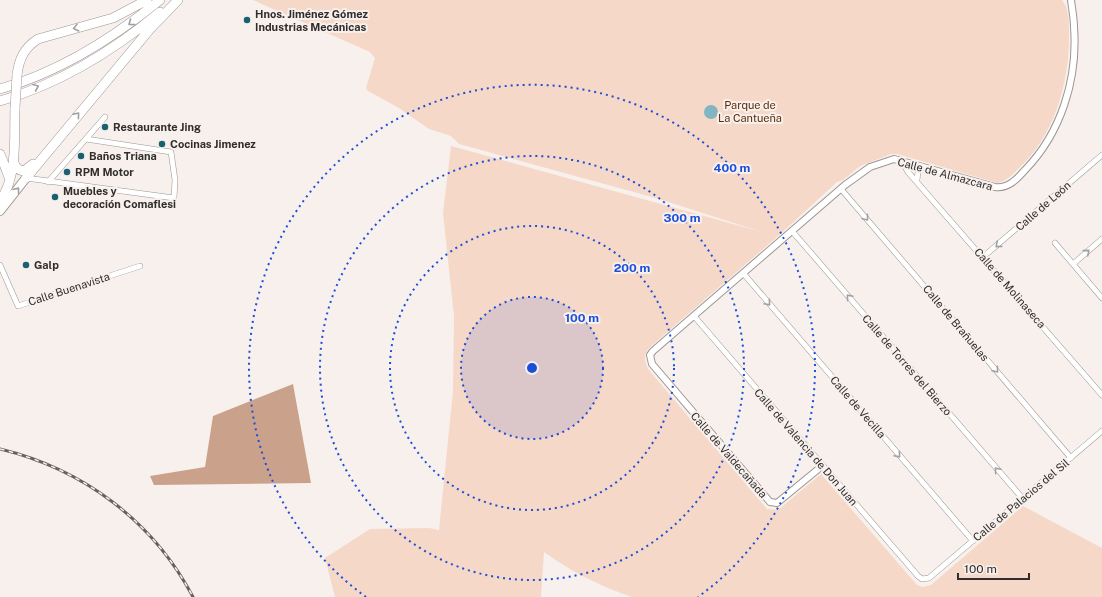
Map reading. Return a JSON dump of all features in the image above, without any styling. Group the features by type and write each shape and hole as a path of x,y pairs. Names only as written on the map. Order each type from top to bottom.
{"highway":[{"path":"4,201 10,180 17,74 22,55 31,43 38,39 113,18 147,0"},
{"path":"0,89 44,73 76,58 122,30 160,0"},
{"path":"0,101 66,75 105,54 142,27 173,0"},
{"path":"26,178 150,29 178,0"},
{"path":"12,158 16,168 20,170 29,168 67,127"},
{"path":"0,154 10,180"}],"main road":[{"path":"0,211 4,201 26,178"}],"street":[{"name":"Calle de Almazcara","path":"650,355 841,189 870,167 894,160 901,160 999,188 1016,180 1038,158 1047,143 1064,106 1072,73 1074,32 1071,0"},
{"path":"48,182 105,117"},
{"path":"26,178 174,198 175,180 171,152 86,139"},
{"name":"Calle de León","path":"983,258 1102,155"},
{"name":"Calle de Molinaseca","path":"901,160 908,172 917,180 1102,395"},
{"path":"917,180 918,172 922,166"},
{"name":"Calle de Brañuelas","path":"841,189 1071,458"},
{"path":"0,215 4,201"},
{"name":"Calle de Torres del Bierzo","path":"792,231 1023,499"},
{"path":"1073,264 1102,239"},
{"path":"1054,243 1102,298"},
{"name":"Calle Buenavista","path":"0,265 18,306 140,266"},
{"name":"Calle de Vecilla","path":"743,273 973,542"},
{"name":"Calle de Valencia de Don Juan","path":"694,316 919,578"},
{"name":"Calle de Valdecañada","path":"650,355 652,364 770,502 777,504 822,466"},
{"name":"Calle de Palacios del Sil","path":"919,578 929,578 1102,431"}],"green space":[{"name":"Parque de La Cantueña","path":"253,0 1062,0 1068,13 1069,28 1068,56 1062,92 1049,127 1040,142 1030,157 1010,176 1004,181 998,183 897,154 891,154 860,166 843,180 837,182 777,237 651,346 645,354 645,360 648,369 767,509 778,510 821,474 917,585 923,587 931,585 1023,506 1102,548 1102,597 632,597 586,578 544,552 541,597 335,597 325,558 370,529 429,528 439,530 453,391 454,316 443,213 451,146 762,232 659,199 459,144 451,136 429,129 399,108 368,91 366,88 375,58 370,52"}],"shaded area":[{"path":"293,384 311,483 154,485 150,476 205,467 213,416"}],"water":[{"path":"708,105 714,105 718,109 718,115 714,119 708,119 704,115 704,109"}],"railway":[{"path":"0,449 30,458 60,470 113,502 136,522 158,545 177,570 193,597"}],"place":[{"name":"Hnos. Jiménez Gómez Industrias Mecánicas","path":"247,20"},
{"name":"Restaurante Jing","path":"105,127"},
{"name":"Cocinas Jimenez","path":"162,144"},
{"name":"Baños Triana","path":"81,156"},
{"name":"RPM Motor","path":"67,172"},
{"name":"Muebles y decoración Comaflesi","path":"55,197"},
{"name":"Galp","path":"26,265"}]}
